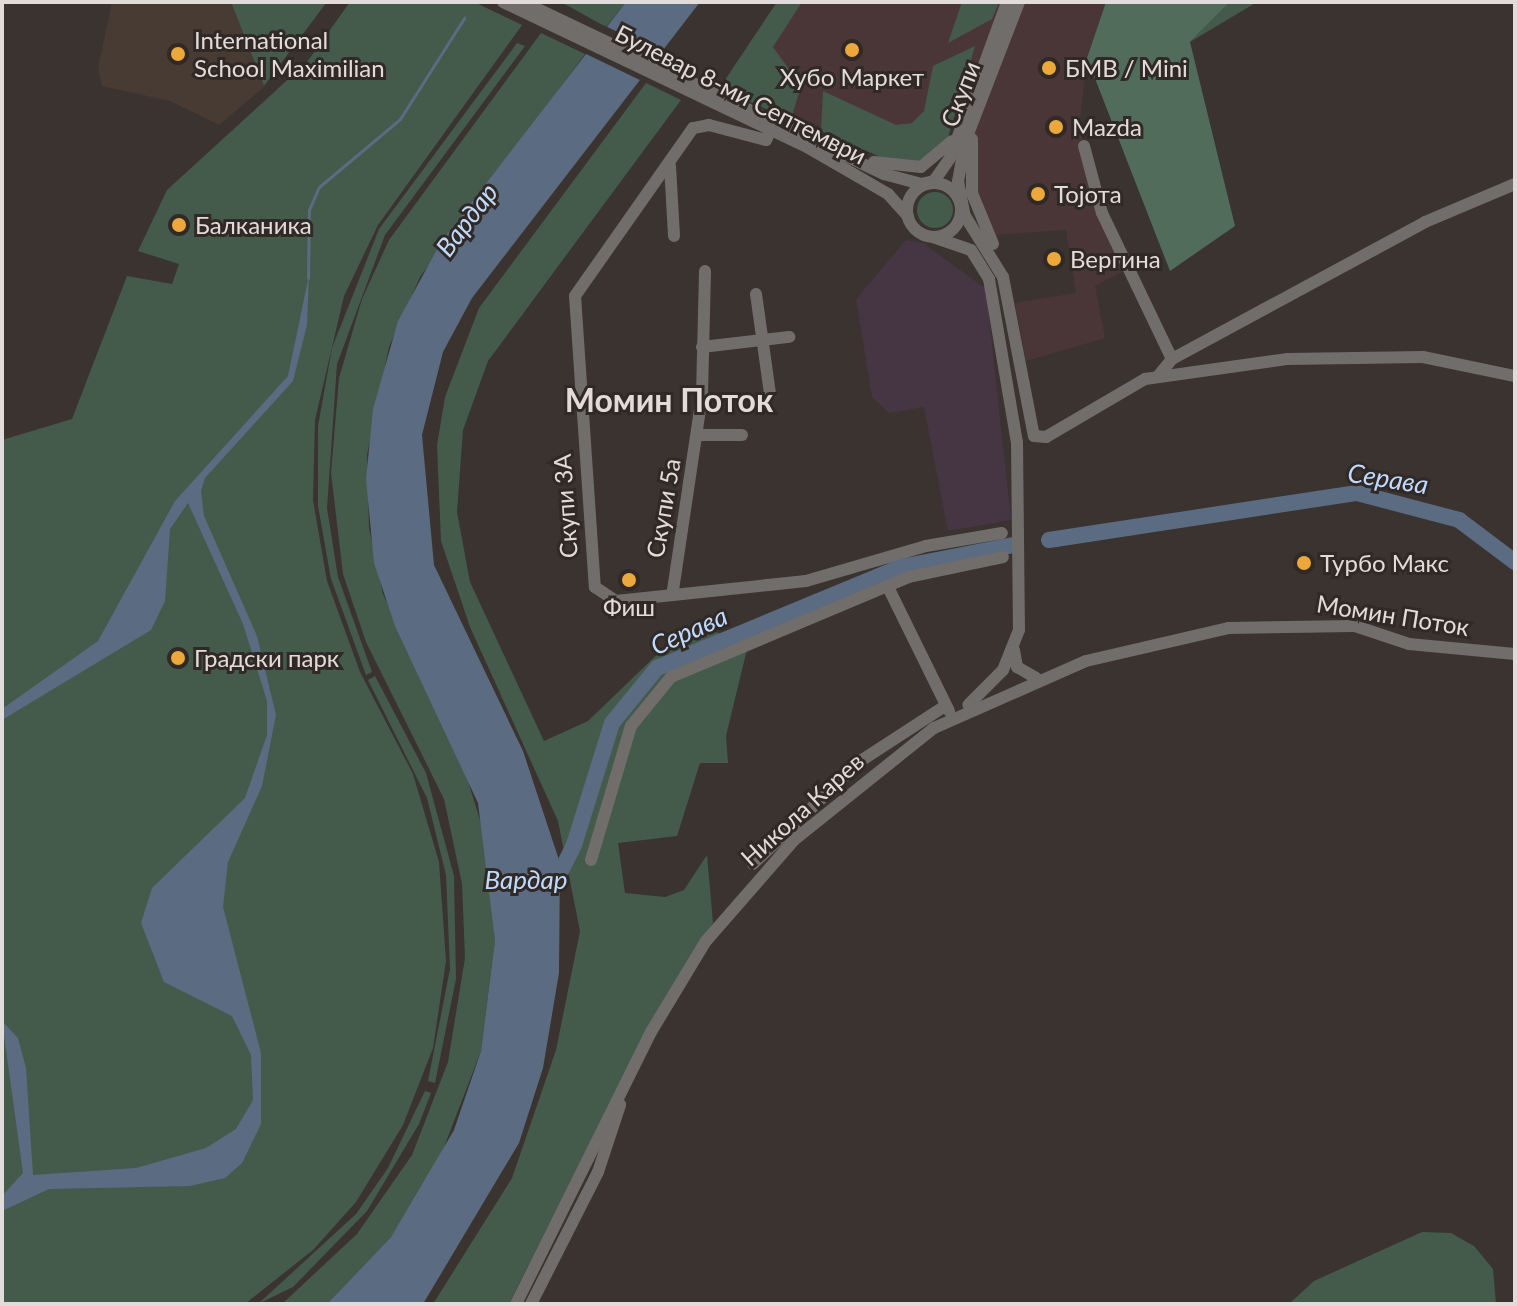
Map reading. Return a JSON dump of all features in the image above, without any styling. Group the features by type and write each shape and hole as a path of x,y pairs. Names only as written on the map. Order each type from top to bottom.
{"street":[{"name":"Булевар 8-ми Септември","path":"503,2 537,14 899,180 930,184"},
{"name":"Булевар 8-ми Септември","path":"523,2 537,14"},
{"name":"Скупи","path":"930,184 946,166 1007,2"},
{"name":"Скупи","path":"960,204 958,166 1019,2"},
{"name":"Булевар 8-ми Септември","path":"708,95 888,194 908,216"},
{"path":"983,96 970,183 1003,277 1034,436 1046,437 1159,375 1172,359 1425,222 1515,184"},
{"path":"846,155 898,169 925,165 942,154 965,117"},
{"name":"Скупи 3А","path":"771,129 766,140 701,125 573,305 592,580 602,596 616,601 673,590 830,578 926,546 1002,533"},
{"path":"1084,146 1102,213 1172,359"},
{"path":"670,166 674,236"},
{"path":"1003,277 948,186 930,184 912,196 908,216 916,231 971,250 989,279 1017,459 1009,560 1021,602 1015,647 1017,667 1036,678"},
{"path":"933,237 954,227 960,204"},
{"name":"Скупи 5а","path":"673,590 697,435 705,271"},
{"path":"756,294 766,340 770,394"},
{"path":"702,347 789,337"},
{"path":"1159,375 1337,355 1423,357 1515,376"},
{"name":"Скупи 5а","path":"697,435 742,435"},
{"path":"591,860 631,726 659,687 698,662 931,569 1009,560"},
{"path":"888,587 949,711"},
{"name":"Момин Поток","path":"1059,670 1123,649 1229,628 1307,623 1355,626 1409,644 1515,654"},
{"path":"753,864 862,760 949,711 1000,675 1015,647"},
{"name":"Никола Карев","path":"516,1304 640,1053 706,941 774,860 866,778 949,711 1059,670"},
{"name":"Никола Карев","path":"531,1304 610,1145 640,1053"}],"shaded area":[{"name":"International School Maximilian","path":"112,2 231,2 264,87 219,125 170,101 102,86 98,68"},
{"path":"777,2 1106,2 1087,58 1079,128 1126,270 1095,286 1105,338 1026,361 1015,303 1076,293 1066,230 990,235 978,198 966,86 956,116 899,165 719,89"},
{"path":"906,240 923,243 986,289 1011,520 948,531 924,407 889,413 872,397 856,299"}],"green space":[{"path":"231,2 334,2 326,3 264,86"},
{"name":"Градски парк","path":"350,2 474,2 522,25 378,225 344,296 315,420 313,500 327,581 360,672 413,774 439,862 446,961 433,1048 403,1125 356,1202 313,1250 245,1304 2,1304 2,440 72,419 127,276 172,284 179,264 138,251 167,190 307,62"},
{"path":"561,2 626,2 606,27"},
{"path":"777,2 802,2 773,47 801,86 791,119 719,89"},
{"path":"962,2 999,2 992,19 948,43"},
{"path":"1106,2 1230,2 1190,42 1235,226 1170,271 1087,58"},
{"path":"1230,2 1257,2 1190,42"},
{"path":"541,33 585,54 420,277 389,347 367,455 369,528 383,594 459,752 487,843 495,940 481,1051 436,1168 391,1237 327,1304 282,1304 357,1234 412,1155 448,1062 465,958 462,884 444,799 366,642 343,574 331,473 339,378 362,299 389,240"},
{"path":"517,43 525,46 385,235 337,364 327,508 338,577 372,672 366,675 331,579 318,506 318,426 332,348 379,229"},
{"path":"975,46 946,144 925,161 899,165 821,131 823,91 896,125 912,123 924,111 933,66"},
{"path":"646,83 681,100 488,361 463,430 457,512 470,582 544,741 588,721 667,645 704,629 749,641 726,736 728,763 700,763 677,836 618,843 625,893 665,897 684,890 707,855 713,923 645,1032 509,1304 433,1304 512,1178 556,1050 580,931 558,821 470,627 441,541 437,445 445,397 479,308"},
{"path":"935,192 948,197 953,210 948,223 935,228 922,223 917,210 922,197"},
{"path":"375,676 426,773 454,876 456,979 435,1083 428,1081 450,969 446,875 427,798 368,680"},
{"path":"425,1091 431,1093 419,1124 367,1211 293,1287 258,1304 356,1214 388,1168"},
{"path":"1422,1232 1451,1233 1474,1246 1493,1269 1496,1304 1289,1304 1314,1281"}],"water":[{"name":"Вардар","path":"626,2 700,2 472,298 443,352 422,435 434,565 523,751 560,863 559,973 543,1068 519,1143 423,1304 327,1304 391,1237 454,1130 481,1051 495,940 478,803 395,626 374,563 366,479 373,409 398,321 441,242"},
{"path":"309,275 307,325 293,381 205,478 201,491 204,516 257,636 276,715 262,786 228,862 223,907 261,1053 261,1124 242,1163 225,1178 190,1186 49,1189 2,1211 2,1196 23,1173 2,1021 18,1038 26,1068 33,1175 136,1168 206,1148 236,1129 253,1100 251,1055 232,1016 164,982 141,923 152,888 245,798 267,735 267,701 243,624 188,503 170,529 165,601 151,630 2,720 2,709 98,641 175,501 288,376"}],"pier":[{"path":"603,25 664,54 644,82 582,52"}],"waterway":[{"path":"308,278 309,210 319,187 400,119 464,18"},
{"name":"Серава","path":"1049,540 1357,493 1459,520 1515,562"},
{"name":"Серава","path":"549,895 574,845 612,723 657,668 901,567 1013,545"}],"place":[{"name":"Хубо Маркет","path":"852,50"},
{"name":"International School Maximilian","path":"178,54"},
{"name":"БМВ / Mini","path":"1049,68"},
{"name":"Mazda","path":"1056,127"},
{"name":"Тојота","path":"1038,194"},
{"name":"Балканика","path":"179,225"},
{"name":"Вергина","path":"1054,259"},
{"name":"Турбо Макс","path":"1304,563"},
{"name":"Фиш","path":"629,580"},
{"name":"Градски парк","path":"178,658"}],"district":[{"name":"Момин Поток","path":"669,400"}]}
